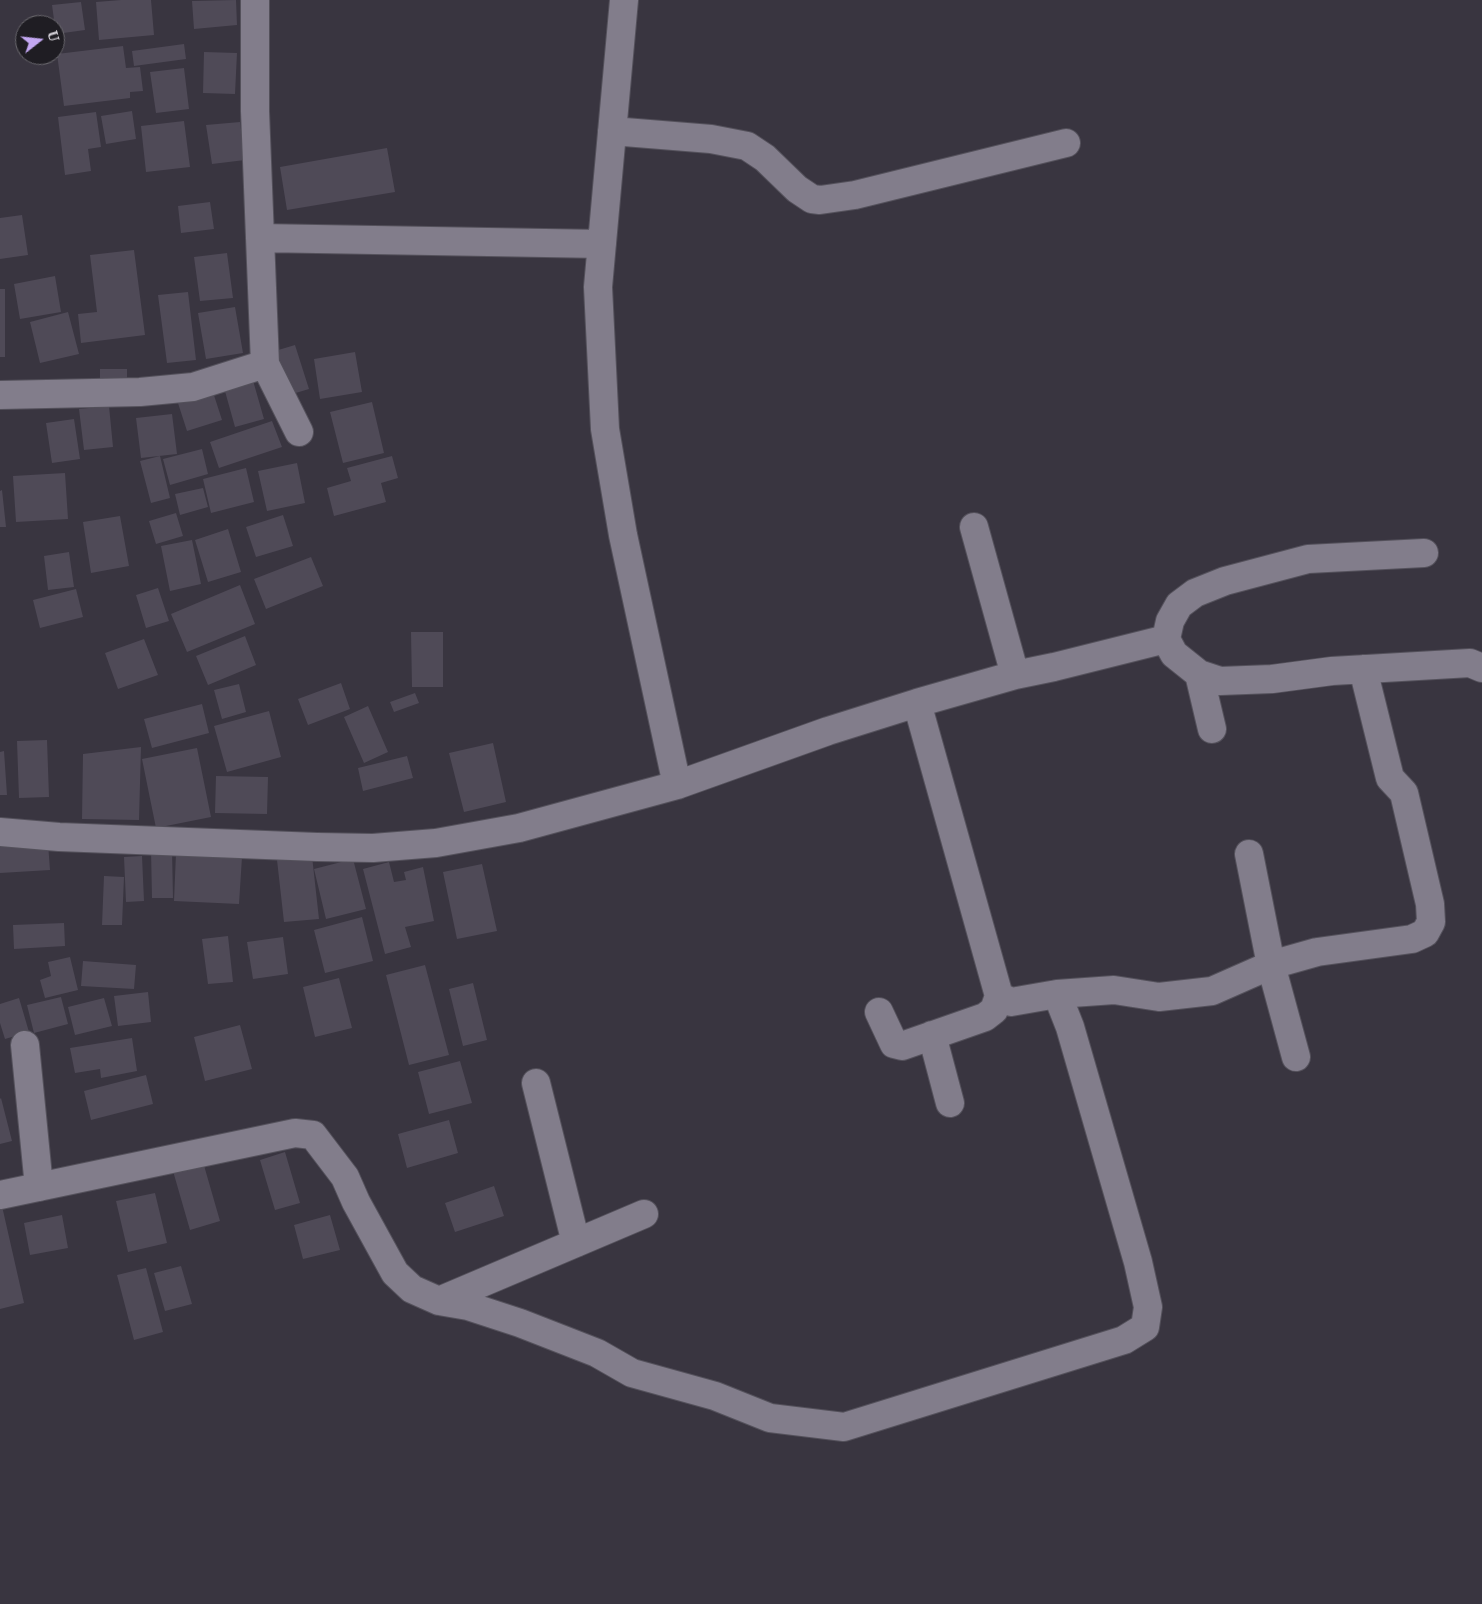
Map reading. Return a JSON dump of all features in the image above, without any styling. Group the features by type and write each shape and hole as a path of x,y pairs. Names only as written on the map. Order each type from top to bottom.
{"street":[{"path":"255,0 255,111 265,364 299,432"},
{"path":"624,0 598,287 605,429 623,535 677,786"},
{"path":"612,131 711,139 747,146 765,158 797,189 812,199 820,200 855,195 1066,143"},
{"path":"260,238 602,244"},
{"path":"0,396 140,392 193,387 265,364"},
{"path":"974,527 1015,674"},
{"path":"1424,553 1308,559 1226,581 1195,592 1179,605 1170,621 1166,639 1174,654 1199,674 1220,682 1272,679 1363,669 1470,664 1482,668"},
{"path":"0,832 69,838 373,848 436,843 520,828 677,786 828,730 917,703 1015,674 1071,663 1166,639"},
{"path":"999,996 1011,1002 1057,994 1114,990 1159,997 1212,992 1271,965 1317,952 1412,939 1425,932 1431,922 1430,904 1404,793 1390,778 1363,669"},
{"path":"1199,674 1212,729"},
{"path":"879,1012 894,1044 902,1046 985,1017 994,1010 999,996 917,703"},
{"path":"1249,854 1271,965 1296,1057"},
{"path":"0,1195 294,1133 313,1135 345,1177 356,1202 395,1273 412,1289 439,1301 468,1306 597,1353 632,1373 715,1396 770,1418 844,1427 1124,1340 1145,1327 1148,1307 1138,1262 1073,1036 1057,994"},
{"path":"932,1036 950,1103"},
{"path":"25,1045 39,1186"},
{"path":"536,1083 576,1243"},
{"path":"439,1301 644,1214"}],"building":[{"path":"151,0 154,35 99,40 96,2"},
{"path":"236,0 237,25 194,29 192,1"},
{"path":"81,2 85,30 65,33 65,15 53,15 52,5"},
{"path":"184,44 186,59 134,66 132,51"},
{"path":"123,46 126,68 140,67 143,91 130,92 130,98 64,106 58,65 65,65 65,53"},
{"path":"204,52 237,53 235,94 203,93"},
{"path":"184,68 189,109 156,113 150,72"},
{"path":"132,111 136,139 106,144 101,116"},
{"path":"96,112 101,147 88,149 91,171 65,175 58,117"},
{"path":"184,121 190,167 146,172 141,126"},
{"path":"240,122 245,160 212,164 206,125"},
{"path":"387,148 395,192 287,210 280,167"},
{"path":"210,202 214,229 181,233 178,206"},
{"path":"22,215 28,255 0,259 0,218"},
{"path":"134,250 145,335 81,343 78,314 97,312 90,255"},
{"path":"227,253 233,298 200,301 194,257"},
{"path":"55,276 61,312 20,319 14,284"},
{"path":"0,289 5,289 5,357 0,357"},
{"path":"188,292 196,360 167,363 158,295"},
{"path":"235,307 243,353 206,359 198,313"},
{"path":"68,312 79,354 40,363 30,322"},
{"path":"295,345 309,389 289,395 275,351"},
{"path":"355,352 362,392 320,399 314,359"},
{"path":"100,369 127,369 127,389 100,389"},
{"path":"252,377 264,419 235,427 223,384"},
{"path":"212,389 222,420 187,431 177,400"},
{"path":"372,402 384,453 343,463 330,412"},
{"path":"109,406 113,447 84,450 79,409"},
{"path":"172,414 177,454 141,458 136,418"},
{"path":"74,419 80,459 52,463 46,423"},
{"path":"272,421 282,447 219,468 210,442"},
{"path":"202,449 208,474 170,485 163,459"},
{"path":"160,456 170,498 151,503 140,461"},
{"path":"392,456 398,478 381,483 386,502 334,516 327,488 351,481 347,468"},
{"path":"297,463 305,503 267,511 258,471"},
{"path":"246,468 254,502 211,513 203,479"},
{"path":"65,473 68,519 16,522 13,476"},
{"path":"203,488 208,507 180,515 175,494"},
{"path":"2,490 6,527 0,527 0,491"},
{"path":"176,513 183,536 156,544 149,521"},
{"path":"283,515 293,546 256,557 246,527"},
{"path":"120,516 129,566 91,573 83,522"},
{"path":"228,529 241,572 208,582 195,540"},
{"path":"192,540 201,584 170,591 161,546"},
{"path":"69,552 74,587 48,590 44,556"},
{"path":"311,557 323,586 266,609 254,579"},
{"path":"240,585 255,624 187,652 171,614"},
{"path":"158,588 169,621 146,628 136,595"},
{"path":"76,589 83,617 40,628 33,600"},
{"path":"411,632 443,632 443,687 412,687"},
{"path":"245,636 256,665 208,685 196,656"},
{"path":"144,639 158,675 118,689 105,653"},
{"path":"341,683 350,709 308,725 298,699"},
{"path":"239,684 246,712 222,719 214,690"},
{"path":"415,693 419,703 394,712 390,702"},
{"path":"202,704 209,733 152,748 144,719"},
{"path":"368,706 388,752 364,763 344,717"},
{"path":"269,711 281,757 227,772 214,726"},
{"path":"47,740 49,797 19,798 17,741"},
{"path":"493,743 506,802 464,812 449,753"},
{"path":"141,747 139,820 82,819 83,754"},
{"path":"197,748 211,817 156,828 142,759"},
{"path":"4,751 7,795 0,795 0,752"},
{"path":"407,756 413,778 363,791 358,768"},
{"path":"216,776 268,777 267,814 215,813"},
{"path":"48,843 50,870 0,873 0,846"},
{"path":"172,849 173,898 152,898 151,850"},
{"path":"176,853 242,857 239,904 174,901"},
{"path":"142,856 144,901 126,902 124,857"},
{"path":"312,856 319,919 284,922 277,860"},
{"path":"353,859 366,909 326,919 314,869"},
{"path":"389,862 394,882 406,880 404,872 423,867 434,921 405,927 411,947 385,954 363,869"},
{"path":"482,864 497,931 457,939 443,872"},
{"path":"104,876 124,877 122,925 102,925"},
{"path":"362,917 373,961 325,973 314,930"},
{"path":"64,923 65,946 14,949 13,925"},
{"path":"228,936 233,982 208,984 202,939"},
{"path":"283,937 288,974 253,979 247,942"},
{"path":"70,957 78,990 45,998 40,980 51,976 48,962"},
{"path":"83,961 136,965 134,989 81,986"},
{"path":"425,965 449,1055 409,1065 386,975"},
{"path":"339,978 352,1028 315,1037 303,987"},
{"path":"473,983 487,1040 463,1046 449,989"},
{"path":"148,992 151,1022 118,1026 114,996"},
{"path":"61,997 68,1024 34,1033 27,1005"},
{"path":"19,998 29,1032 5,1039 0,1023 0,1004"},
{"path":"104,998 112,1026 75,1035 68,1007"},
{"path":"240,1025 252,1069 205,1081 194,1037"},
{"path":"132,1038 137,1071 101,1078 100,1069 75,1073 70,1048"},
{"path":"460,1061 472,1103 429,1114 418,1072"},
{"path":"146,1075 153,1104 91,1120 84,1091"},
{"path":"0,1099 12,1141 0,1144"},
{"path":"449,1120 458,1153 407,1168 398,1134"},
{"path":"285,1152 300,1203 275,1210 260,1160"},
{"path":"203,1162 220,1221 190,1230 173,1171"},
{"path":"494,1186 504,1216 455,1232 445,1203"},
{"path":"155,1193 167,1243 128,1252 116,1201"},
{"path":"2,1206 24,1303 0,1309 0,1207"},
{"path":"62,1215 68,1248 30,1255 24,1223"},
{"path":"330,1215 340,1250 303,1259 294,1225"},
{"path":"181,1266 192,1304 165,1311 154,1273"},
{"path":"146,1268 163,1332 134,1340 117,1275"}]}
